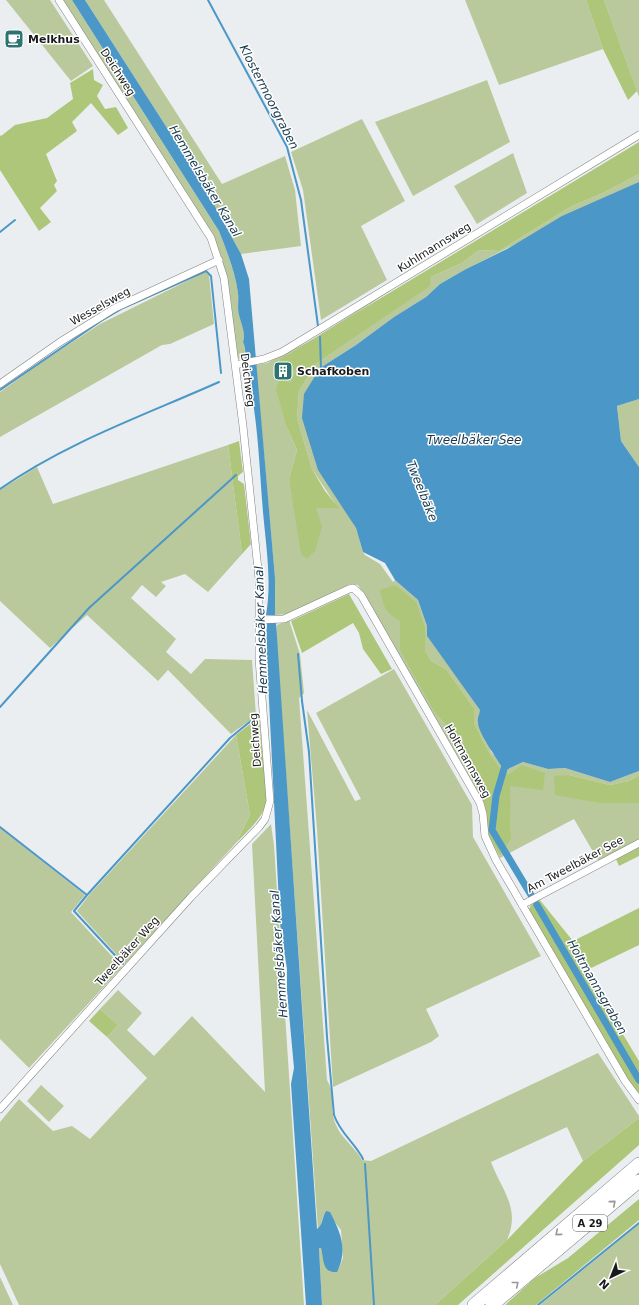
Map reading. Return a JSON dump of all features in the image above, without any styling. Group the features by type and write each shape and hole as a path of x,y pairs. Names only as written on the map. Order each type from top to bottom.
{"highway":[{"path":"609,1190 639,1159"},
{"name":"A 29","path":"474,1305 639,1164"},
{"name":"A 29","path":"492,1305 639,1182"}],"street":[{"name":"Deichweg","path":"59,0 211,238 224,278 238,365 259,579 258,620 270,801 269,808"},
{"name":"Kuhlmannsweg","path":"238,365 264,359 282,352 310,336 481,230 639,135"},
{"name":"Wesselsweg","path":"0,384 60,342 115,308 219,260"},
{"name":"Holtmannsweg","path":"258,620 284,619 353,588 361,596 480,803 487,842 625,1081 639,1100"},
{"name":"Tweelbäker Weg","path":"0,1109 191,897 259,827 265,819 269,808"},
{"name":"Am Tweelbäker See","path":"522,905 639,843"}],"green space":[{"path":"6,0 50,0 93,66 71,81"},
{"path":"63,0 72,0 219,231 237,285 238,312 244,332 243,342 247,352 245,359 238,358 236,353 232,308 227,278 212,236"},
{"path":"85,0 104,0 222,184 285,156 295,190 301,246 241,254 201,181"},
{"path":"465,0 586,0 603,49 499,85"},
{"path":"586,0 604,0 637,91 628,100 603,49"},
{"path":"604,0 639,0 639,97"},
{"path":"93,69 94,80 103,85 97,96 105,109 116,107 128,128 118,135 91,103 72,122 77,131 46,154 57,181 54,185 57,191 40,208 51,222 39,231 0,170 0,135 1,136 15,125 47,118 73,99 70,83"},
{"path":"487,80 510,142 413,196 375,122"},
{"path":"362,119 405,201 361,226 387,280 321,320 303,190 291,152"},
{"path":"639,140 393,289 332,329 288,354 279,361 297,371 290,384 281,377 287,428 297,450 289,479 296,515 316,508 338,508 312,469 297,418 299,391 316,364 429,286 431,277 462,263 479,250 499,251 572,206 603,193 639,174 639,182 466,269 440,284 426,297 320,368 342,505 356,528 363,552 365,555 380,564 393,582 395,580 418,600 427,626 427,636 481,710 491,752 499,760 504,771 523,762 548,769 565,768 610,782 639,771 639,775 629,781 610,785 569,775 600,803 639,803 639,841 599,862 574,819 500,858 488,837 482,803 472,781 358,585 350,584 288,614 275,615 275,578 256,365 267,363 312,340 393,288","holes":["400,621 425,627 425,650 431,661 446,669 474,708 474,723 490,754 501,771 509,774 511,840 500,856 489,836 484,803 456,736 434,712 401,650"]},
{"path":"639,142 639,174 603,193 572,206 499,251 479,250 462,263 431,277 430,286 316,364 299,391 297,418 312,469 325,491 339,508 316,508 322,527 315,551 307,559 301,554 289,479 297,450 287,428 276,389 281,376 290,383 296,371 279,362 280,359"},
{"path":"513,153 527,193 477,224 454,186"},
{"path":"205,272 209,275 214,324 170,344 162,345 0,437 0,392 39,364 100,324"},
{"path":"639,399 639,467 621,441 617,406"},
{"path":"239,441 243,472 238,476 238,480 244,484 251,544 242,554 228,445"},
{"path":"228,445 242,554 208,592 185,574 161,582 166,586 156,597 142,585 131,598 176,639 166,652 191,674 205,659 252,660 256,716 231,734 168,670 158,681 87,615 50,648 0,601 0,490 37,467 53,504"},
{"path":"395,585 416,602 425,627 425,650 431,661 446,669 474,708 474,723 490,754 501,770 509,774 522,765 545,773 543,790 510,786 511,840 500,856 489,836 484,803 456,736 434,712 400,650 400,621 391,615 386,609 380,590"},
{"path":"349,594 392,669 381,674 363,649 359,633 353,623 302,653 291,621"},
{"path":"289,620 300,654 304,693 299,698 327,1080 330,1085 333,1114 338,1130 362,1160 371,1161 598,1053 639,1116 639,1118 583,1161 567,1127 491,1162 505,1191 511,1209 511,1229 507,1240 435,1305 322,1305 319,1248 321,1248 323,1257 339,1268 343,1258 341,1230 326,1211 318,1230 276,633 277,625"},
{"path":"394,669 472,805 473,837 541,956 426,1009 439,1036 431,1042 333,1087 317,829 307,710 355,801 361,799 316,713"},
{"path":"259,717 267,799 263,812 259,818 236,843 250,815 236,735"},
{"path":"236,735 250,815 236,843 125,964 77,911 89,895"},
{"path":"569,775 610,785 629,781 639,775 639,803 600,803 555,795 554,776"},
{"path":"271,824 274,845 304,1305 19,1305 0,1264 0,1122 19,1099 53,1131 72,1126 90,1139 147,1078 107,1037 118,1025 100,1009 118,990 142,1013 127,1030 154,1056 192,1016 265,1092 252,844"},
{"path":"0,828 85,895 71,912 122,967 29,1068 0,1039"},
{"path":"639,847 639,856 619,866 616,859"},
{"path":"539,899 573,941 639,908 639,945 585,971 639,1061 639,1093 629,1082 528,911 531,905"},
{"path":"100,1009 118,1025 107,1037 89,1021"},
{"path":"41,1085 64,1106 49,1122 27,1101"},
{"path":"639,1118 639,1145 458,1305 435,1305 507,1240 583,1161"},
{"path":"639,1199 639,1220 536,1305 505,1305 535,1278 568,1258"},
{"path":"639,1224 639,1305 540,1305"},
{"path":"0,1277 13,1305 0,1305"}],"water":[{"path":"72,0 85,0 201,181 241,254 249,279 275,578 275,615 266,615 268,602 268,564 258,439 250,385 245,364 245,349 243,342 244,332 238,312 238,293 235,277 219,231"},
{"name":"Tweelbäker See","path":"639,182 639,399 617,406 621,441 639,467 639,771 610,782 565,768 548,769 523,762 504,771 481,733 478,720 480,710 427,636 427,626 418,600 395,580 385,563 363,552 356,528 318,470 302,418 304,394 320,368 426,297 440,284 466,269 507,249 562,216"},
{"path":"276,622 317,1229 326,1211 330,1212 340,1234 343,1249 337,1272 332,1272 324,1265 321,1248 319,1248 322,1305 306,1305 291,1084 294,1068 287,991 287,969 280,924 266,639 267,623"}],"waterway":[{"name":"Klostermoorgraben","path":"208,0 287,147 301,200 318,326"},
{"path":"0,232 15,220"},
{"path":"0,390 101,321 123,308 206,271 211,276 221,373"},
{"name":"Klostermoorgraben","path":"320,337 321,369"},
{"path":"0,489 26,472 79,443 219,382"},
{"path":"0,707 89,608 236,475"},
{"path":"298,654 302,701 309,752 327,1037 334,1115 340,1127 363,1159"},
{"path":"0,827 87,895 230,738 252,720"},
{"name":"Holtmannsgraben","path":"506,762 496,796 492,830 531,895"},
{"path":"87,895 74,911 123,964"},
{"name":"Holtmannsgraben","path":"537,905 639,1080"},
{"path":"365,1164 374,1305"},
{"path":"538,1305 639,1223"}],"place":[{"name":"Melkhus","path":"14,39"},
{"name":"Schafkoben","path":"283,371"}],"water label":[{"name":"Hemmelsbäker Kanal","path":"205,181"},
{"name":"Tweelbäke","path":"422,491"},
{"name":"Hemmelsbäker Kanal","path":"261,630"},
{"name":"Hemmelsbäker Kanal","path":"279,954"}]}
